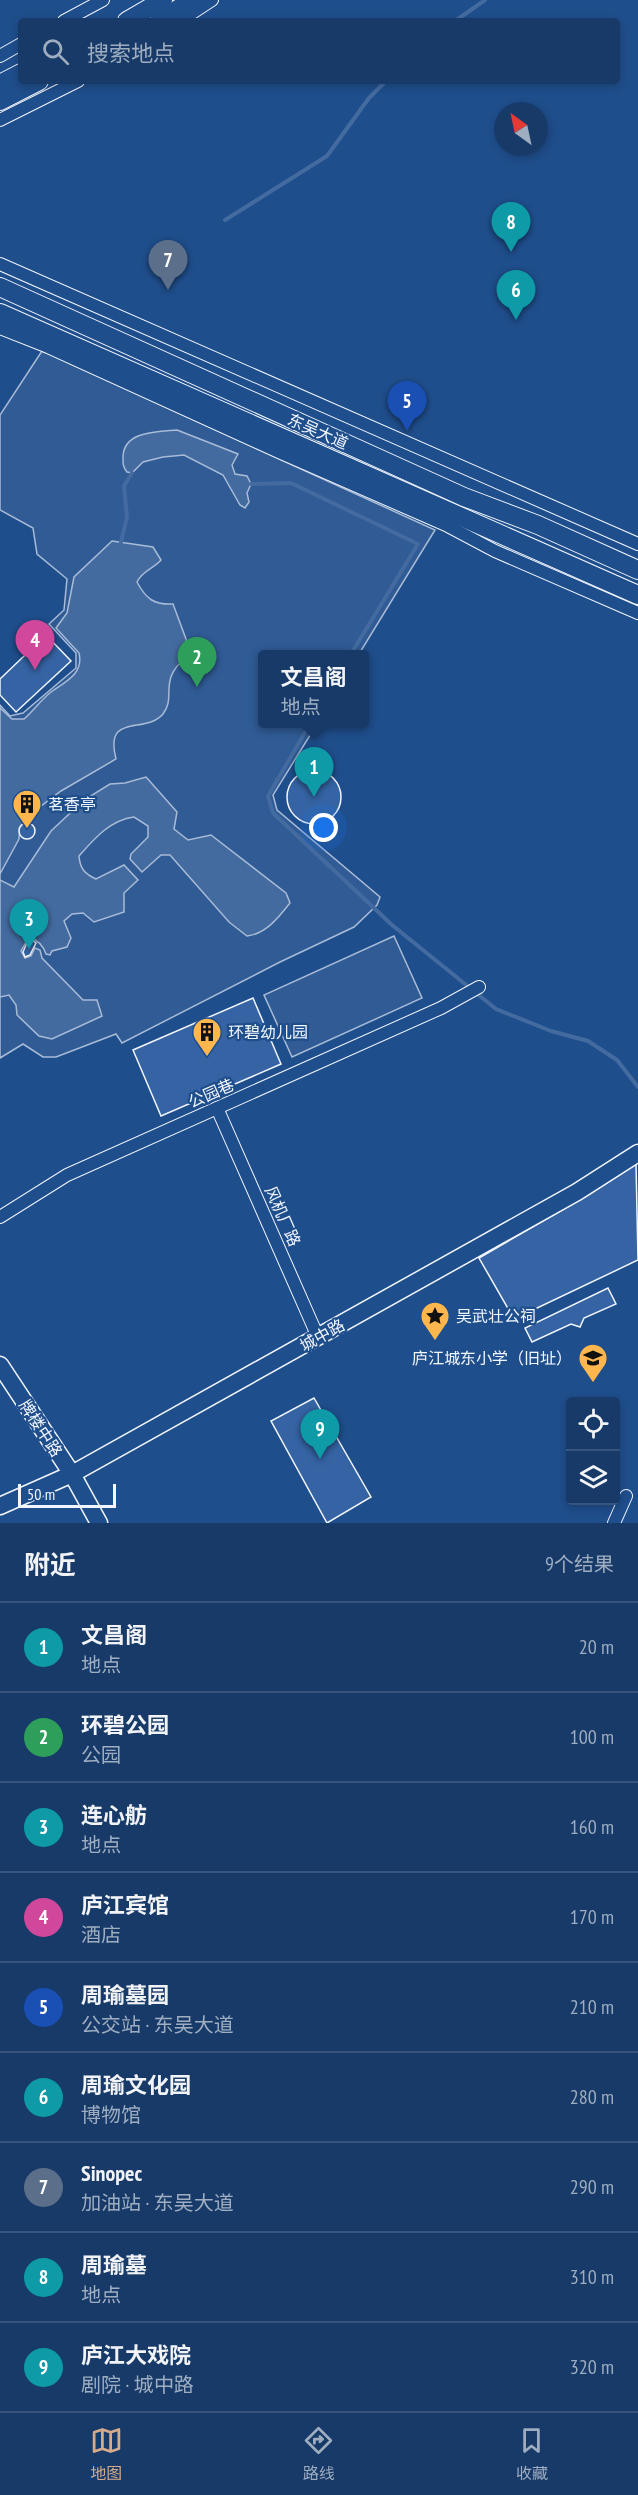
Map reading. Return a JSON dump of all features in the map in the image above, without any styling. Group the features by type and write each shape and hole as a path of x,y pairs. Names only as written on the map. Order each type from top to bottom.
{"main road":[{"path":"132,18 163,0"},
{"path":"164,18 192,0"},
{"path":"0,84 18,75"},
{"path":"0,101 33,84"},
{"name":"东吴大道","path":"0,287 464,497 538,525 638,570"},
{"name":"东吴大道","path":"0,313 638,595"}],"street":[{"path":"70,18 103,0"},
{"path":"185,18 212,0"},
{"path":"0,56 18,46"},
{"path":"0,120 72,84"},
{"path":"0,264 638,544"},
{"path":"0,328 48,347 446,525 495,551 638,613"},
{"name":"公园巷","path":"0,1217 67,1175 441,1008 479,987"},
{"name":"风机厂路","path":"217,1108 318,1336"},
{"name":"城中路","path":"0,1506 72,1474 577,1192 638,1153"},
{"name":"牌楼中路","path":"0,1365 72,1474 99,1523"},
{"path":"614,1523 626,1496"}],"shaded area":[{"path":"42,351 435,530 361,650 258,650 258,728 315,728 273,795 277,810 380,897 377,905 354,927 122,1043 116,1034 56,1057 43,1057 23,1044 0,1058 0,705 10,716 23,713 76,668 76,653 49,624 64,610 67,579 37,554 33,528 0,510 0,415"},
{"path":"177,430 238,454 232,465 235,474 247,476 251,484 247,493 249,502 245,508 240,505 223,475 184,455 143,462 132,473 127,472 123,459 128,443 142,435"},
{"path":"112,541 153,547 161,560 137,582 151,600 173,604 186,639 187,657 178,665 170,680 167,707 163,714 155,720 121,730 116,735 114,744 116,759 61,791 32,813 20,827 19,839 0,874 0,708 12,719 24,719 47,695 76,672 79,667 79,653 56,628 67,613 74,577"},
{"path":"146,777 177,812 174,829 188,840 211,835 286,893 290,903 266,928 247,936 229,922 170,855 161,855 142,872 130,859 131,854 148,837 148,826 134,817 117,822 103,831 79,856 84,870 96,879 124,865 138,880 124,893 124,912 94,922 83,913 72,914 64,921 71,938 67,947 52,951 50,955 46,954 40,943 29,937 21,951 25,958 31,956 35,948 40,950 42,958 83,1000 97,1000 102,1016 52,1039 39,1036 17,1015 16,1005 9,995 0,997 0,880 14,887 51,831 84,800 110,784 125,783"},
{"path":"394,936 422,998 292,1057 264,995"}],"building":[{"path":"46,635 71,661 16,712 0,695 0,679"},
{"path":"309,770 319,770 329,774 337,782 341,797 337,812 329,820 319,824 309,824 299,820 291,812 287,802 287,792 291,782 299,774"},
{"name":"茗香亭","path":"27,823 35,831 27,839 19,831"},
{"path":"29,938 36,943 30,955 25,957 23,952"},
{"name":"环碧幼儿园","path":"253,998 281,1064 161,1116 133,1050"},
{"path":"636,1164 638,1260 514,1319 479,1258 588,1195"},
{"path":"608,1288 616,1304 584,1318 580,1327 571,1324 532,1342 525,1328"},
{"path":"314,1398 371,1497 327,1523 271,1421"}],"waterway":[{"path":"459,18 485,0"},
{"path":"225,220 327,156 369,98 383,84"},
{"path":"121,542 127,517 124,486 132,473"},
{"path":"251,484 291,483 418,544 353,650"},
{"path":"308,728 268,796 273,813 392,925 496,1009 551,1031 588,1041 617,1060 638,1087"}],"place":[{"name":"周瑜墓","path":"511,252"},
{"name":"Sinopec","path":"168,290"},
{"name":"周瑜文化园","path":"516,320"},
{"name":"周瑜墓园","path":"407,431"},
{"name":"庐江宾馆","path":"35,670"},
{"name":"环碧公园","path":"197,687"},
{"name":"文昌阁","path":"314,797"},
{"name":"茗香亭","path":"27,830"},
{"name":"连心舫","path":"29,949"},
{"name":"环碧幼儿园","path":"207,1058"},
{"name":"吴武壮公祠","path":"435,1342"},
{"name":"庐江城东小学（旧址）","path":"593,1384"},
{"name":"庐江大戏院","path":"320,1459"}]}
